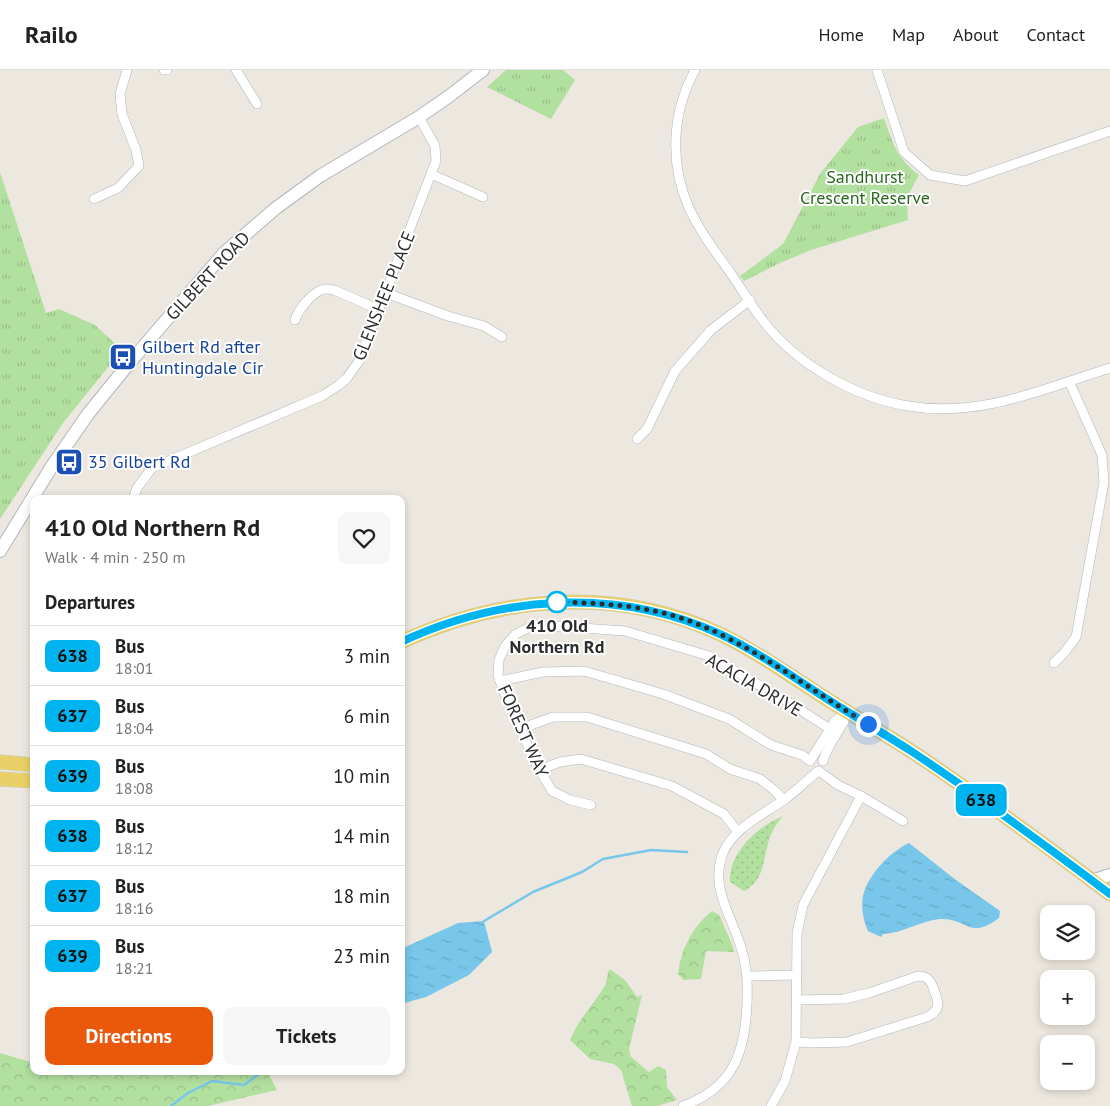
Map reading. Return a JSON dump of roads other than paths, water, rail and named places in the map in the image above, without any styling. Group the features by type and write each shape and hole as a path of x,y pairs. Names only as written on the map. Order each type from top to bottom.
{"main road":[{"name":"GILBERT ROAD","path":"34,495 88,414 130,361 224,253 276,208 320,176 419,117 448,98 484,70"},
{"name":"GILBERT ROAD","path":"0,551 30,502"},
{"path":"405,640 447,622 474,614 508,607 560,602 640,608 679,618 720,634 752,652 920,757 1110,894"},
{"path":"0,762 30,765"},
{"path":"0,779 30,781"},
{"path":"1092,881 1110,875"}],"street":[{"path":"94,199 118,188 139,166 136,150 122,114 120,94 127,70"},
{"path":"236,70 256,104"},
{"path":"695,70 686,88 677,118 675,148 679,179 689,208 703,233 764,322 796,355 859,392 907,406 935,409 978,407 1020,397 1110,368"},
{"path":"878,70 904,152 930,175 965,181 1110,131"},
{"name":"GLENSHEE PLACE","path":"134,495 147,474 158,464 322,396 340,385 347,378 359,361 380,310 436,161 435,146 419,117"},
{"path":"431,174 483,197"},
{"path":"295,320 304,304 322,289 334,290 380,310"},
{"path":"386,293 448,316 484,326 502,337"},
{"path":"637,439 647,429 675,371 711,330 750,300"},
{"path":"1054,663 1076,636 1104,482 1102,455 1069,381"},
{"name":"ACACIA DRIVE","path":"516,634 528,628 536,627 591,628 625,631 676,646 709,656 830,729"},
{"name":"FOREST WAY","path":"516,634 505,646 499,660 498,674 520,729 539,770 552,791 570,800 591,805"},
{"path":"500,681 543,672 584,670 663,694 729,719 771,745 802,756 838,785 861,796 903,821"},
{"path":"818,767 830,729 835,721 848,712"},
{"path":"685,1106 703,1097 719,1085 736,1062 746,1029 748,976 740,944 720,894 718,882 722,854 738,832 784,800 818,767 848,712"},
{"path":"520,729 553,717 587,716 706,754 730,769 760,779 784,800"},
{"path":"539,770 560,762 581,759 672,786 724,814 738,832"},
{"path":"771,1106 785,1081 796,1042 797,928 802,905 861,796"},
{"path":"748,976 797,975"},
{"path":"796,1042 847,1042 927,1017 938,1008 938,1002 930,980 922,976 844,999 797,1000"}],"water":[{"path":"909,843 956,880 1000,911 999,918 981,928 974,928 949,919 940,919 883,934 881,937 868,931 862,907 867,885 876,870 888,857"},
{"path":"484,921 492,952 469,975 426,997 405,1003 405,947 458,923"}],"waterway":[{"path":"484,921 533,892 582,872 603,859 651,850 687,852"},
{"path":"171,1106 188,1093 212,1081 244,1085 258,1075"}],"place":[{"name":"Gilbert Rd after Huntingdale Cir","path":"123,357"},
{"name":"35 Gilbert Rd","path":"69,462"},
{"name":"410 Old Northern Rd","path":"557,602"}],"park label":[{"name":"Sandhurst Crescent Reserve","path":"865,187"}]}
